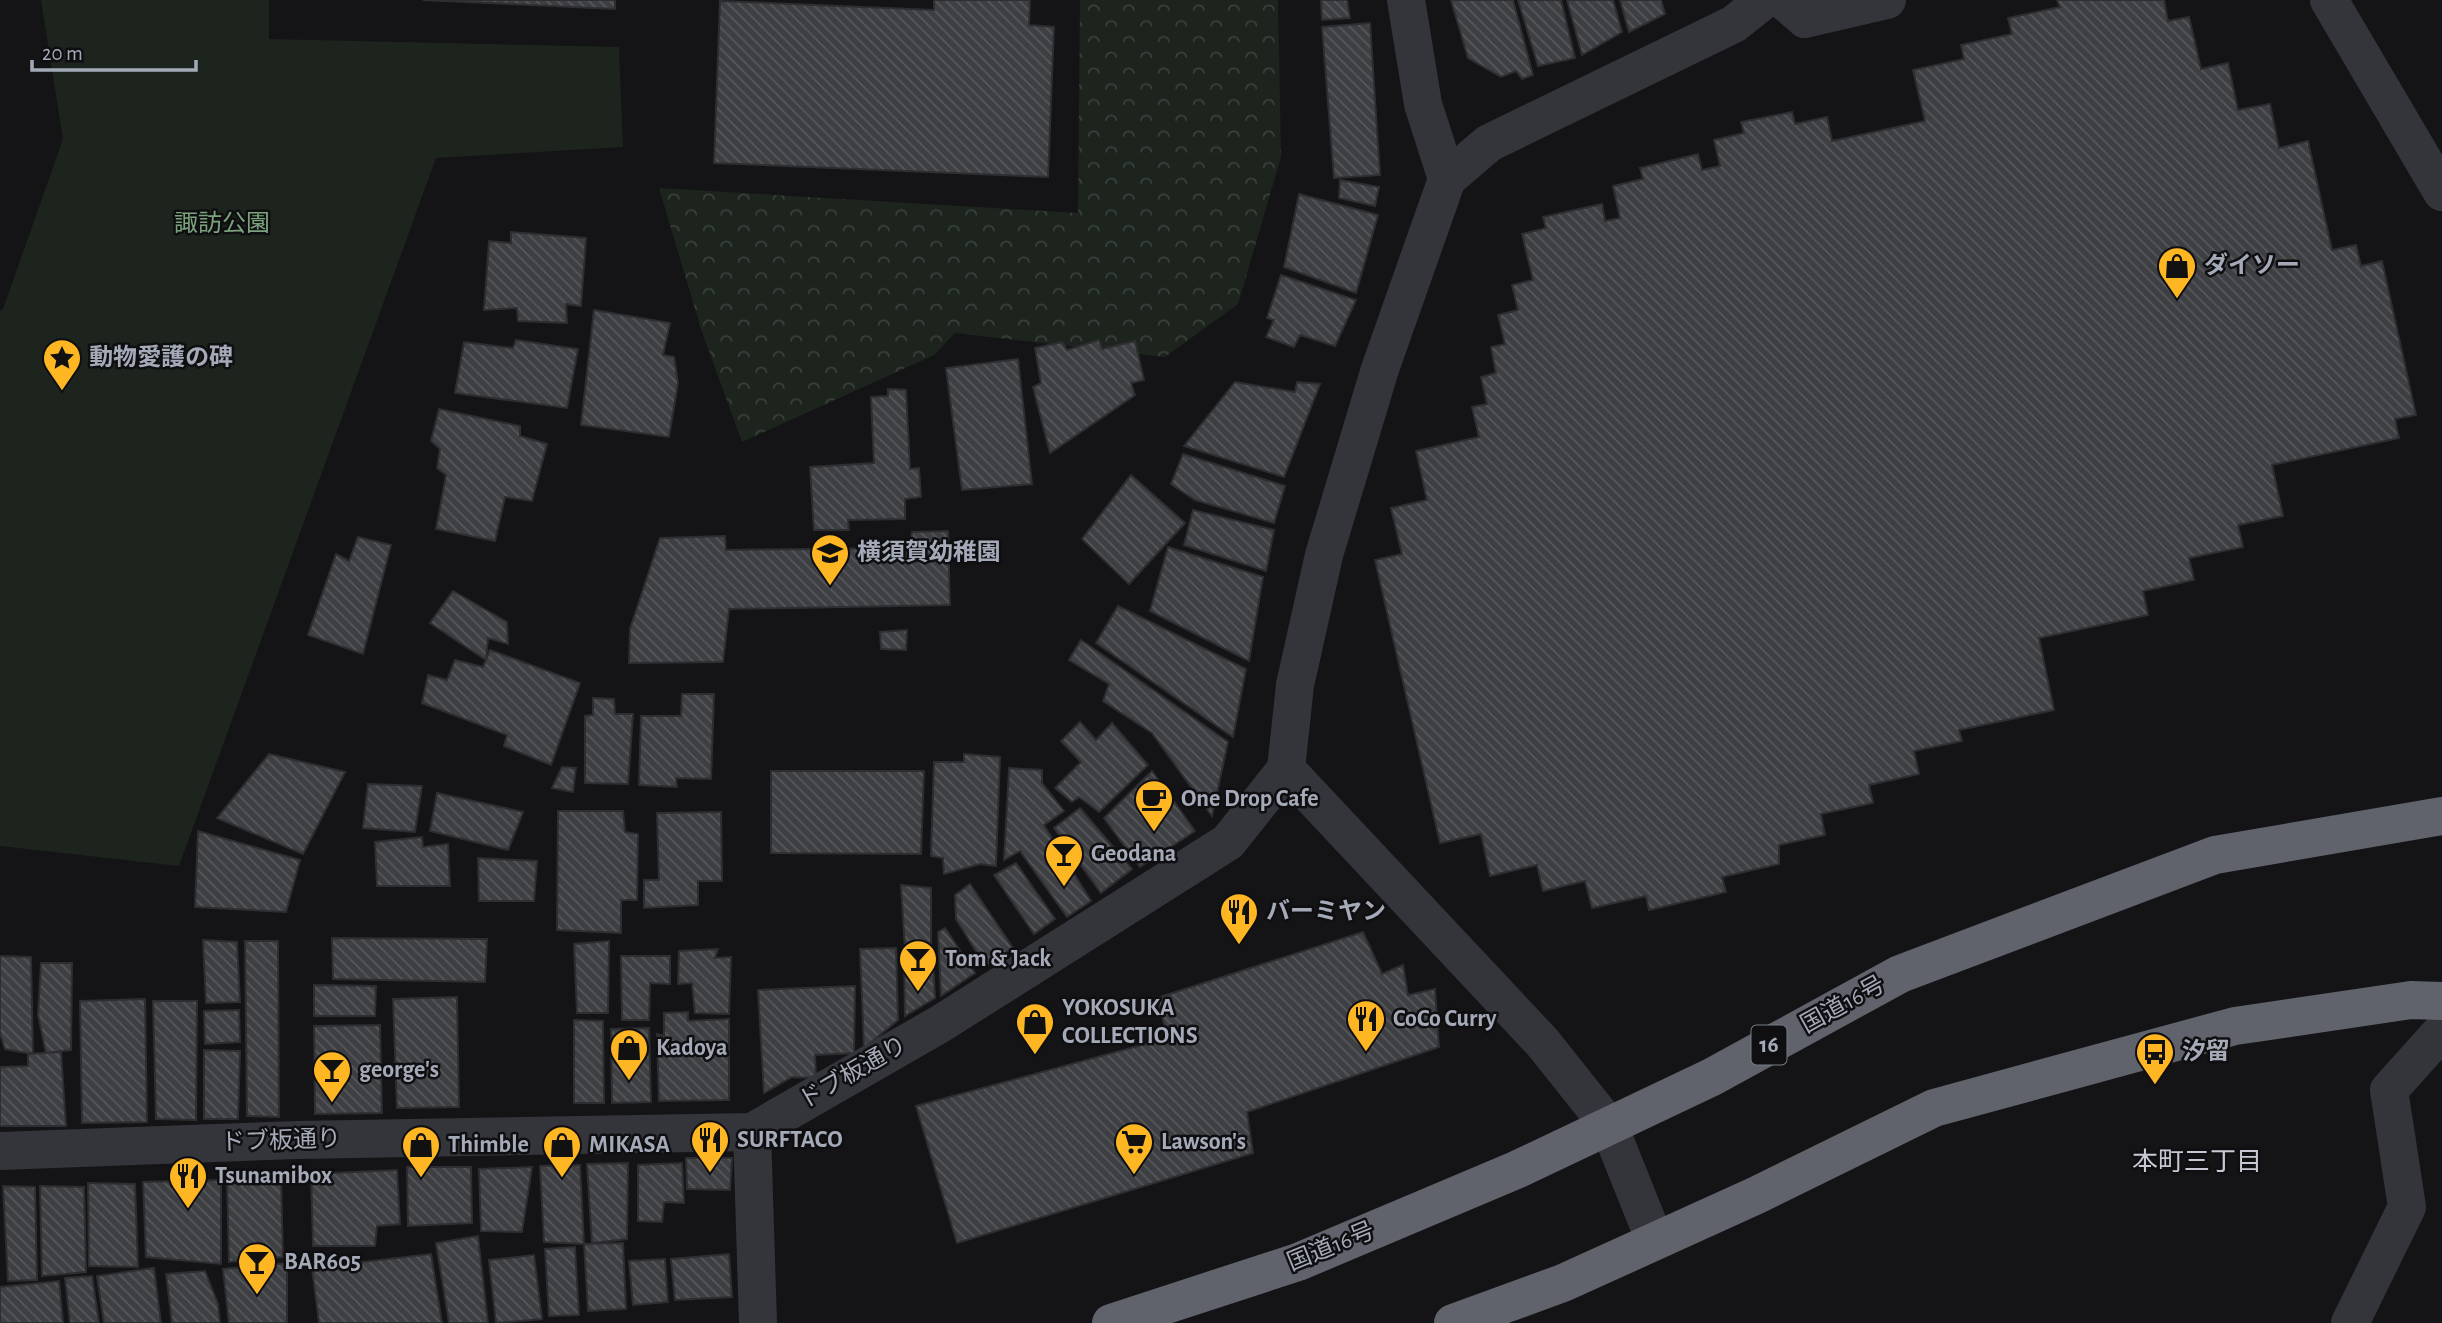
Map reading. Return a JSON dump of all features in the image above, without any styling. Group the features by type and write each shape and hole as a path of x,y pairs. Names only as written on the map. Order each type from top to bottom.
{"highway":[{"name":"国道16号","path":"1111,1323 1298,1262 1516,1170 1712,1077 1900,974 2215,855 2442,816"},
{"path":"1453,1323 1563,1283 1757,1195 1934,1108 2235,1026 2411,1000 2442,1001"}],"street":[{"path":"1406,0 1423,104 1447,179"},
{"path":"1655,1241 1609,1126 1543,1043 1286,769 1294,685 1324,555 1380,369 1447,179 1489,143 1734,24 1764,0"},
{"path":"1783,0 1805,19 1887,0"},
{"path":"2329,0 2442,192"},
{"path":"2353,41 2358,8 2364,0"},
{"name":"ドブ板通り","path":"0,1151 297,1140 752,1132 940,1024 1228,842 1286,769"},
{"path":"2350,1323 2407,1207 2389,1090 2442,1031"},
{"path":"752,1132 758,1323"}],"green space":[{"name":"諏訪公園","path":"41,0 269,0 269,39 619,47 623,147 436,158 179,866 0,846 0,311 3,309 63,139"},
{"path":"1080,0 1278,0 1281,157 1238,304 1165,357 955,333 934,355 742,442 701,329 659,188 1078,213"}],"building":[{"path":"423,0 615,0 615,9"},
{"path":"934,0 1030,0 1029,25 1054,27 1048,177 714,163 720,1 934,10"},
{"path":"1321,0 1347,0 1350,18 1322,20"},
{"path":"1451,0 1513,0 1533,75 1522,79 1516,71 1501,77 1468,58"},
{"path":"1518,0 1561,0 1575,58 1538,66"},
{"path":"1567,0 1613,0 1622,32 1582,55"},
{"path":"1620,0 1661,0 1665,14 1629,32"},
{"path":"2057,0 2164,0 2168,21 2189,17 2201,69 2228,63 2238,110 2270,104 2279,148 2308,141 2332,250 2356,245 2361,266 2382,261 2416,415 2395,419 2399,438 2272,465 2283,516 2238,525 2243,547 2189,558 2194,580 2143,591 2148,615 2039,638 2054,710 1959,730 1962,741 1914,751 1919,774 1869,785 1873,803 1821,814 1825,835 1779,845 1779,864 1722,877 1726,892 1649,910 1646,896 1592,908 1585,881 1543,891 1537,865 1490,876 1481,834 1440,843 1375,560 1402,554 1391,508 1427,500 1416,451 1479,437 1472,407 1487,404 1481,377 1496,373 1491,347 1505,344 1498,315 1518,310 1512,285 1533,280 1522,234 1546,228 1543,217 1602,204 1605,221 1620,218 1613,186 1643,179 1640,168 1698,154 1702,170 1720,166 1714,140 1744,133 1741,122 1792,112 1795,124 1827,117 1832,141 1925,121 1913,70 1964,59 1961,45 2012,34 2008,18 2060,7"},
{"path":"1370,23 1380,175 1334,178 1322,27"},
{"path":"1340,180 1379,187 1375,206 1339,198"},
{"path":"1299,194 1378,215 1356,293 1284,267"},
{"path":"511,232 586,238 581,306 566,304 567,323 518,321 517,308 484,310 489,241 511,243"},
{"path":"1281,275 1356,300 1335,346 1300,335 1294,347 1266,337 1274,320 1267,318"},
{"path":"594,310 670,323 663,355 674,357 678,383 669,437 581,425"},
{"path":"516,340 578,349 567,408 455,393 464,342 513,348"},
{"path":"1099,340 1102,349 1135,341 1144,380 1131,383 1135,395 1050,453 1033,387 1041,383 1035,348 1062,342 1067,350"},
{"path":"1018,359 1032,484 962,490 946,368"},
{"path":"1235,382 1295,392 1297,382 1320,384 1284,477 1184,446"},
{"path":"888,389 906,390 910,469 919,468 921,497 905,499 905,519 848,520 849,530 814,530 810,467 874,463 871,397 888,396"},
{"path":"439,409 520,426 520,436 547,444 532,501 505,497 495,541 436,529 446,475 437,468 440,449 431,441"},
{"path":"1183,454 1285,486 1274,523 1195,500 1171,484"},
{"path":"1131,475 1185,523 1129,584 1082,539"},
{"path":"1193,510 1274,530 1266,571 1184,545"},
{"path":"948,531 950,605 729,609 723,662 629,663 630,629 660,538 725,536 726,550 910,548 912,532"},
{"path":"358,537 391,545 363,654 308,635 336,554 349,561"},
{"path":"1168,547 1263,577 1249,661 1150,611"},
{"path":"453,591 507,622 508,644 488,638 486,660 430,623"},
{"path":"1118,606 1246,669 1233,737 1096,643"},
{"path":"907,630 906,650 881,649 880,632"},
{"path":"1081,640 1228,742 1212,816 1152,733 1103,701 1109,684 1069,660"},
{"path":"490,650 580,683 551,765 504,746 507,735 422,703 428,675 447,680 455,660 483,667"},
{"path":"682,694 714,694 711,779 676,778 677,787 639,785 641,716 681,716"},
{"path":"593,698 614,699 615,714 633,714 628,784 585,783 585,716 593,715"},
{"path":"1080,722 1096,740 1112,723 1148,765 1099,812 1079,797 1072,802 1055,788 1081,762 1061,741"},
{"path":"269,754 345,772 303,854 217,818"},
{"path":"964,754 1000,757 996,866 980,864 944,874 943,858 931,856 934,762 964,762"},
{"path":"562,767 576,768 573,792 552,788"},
{"path":"1009,768 1042,770 1042,783 1064,811 1044,825 1091,901 1067,917 1020,851 1004,860"},
{"path":"771,771 924,771 921,854 771,853"},
{"path":"1152,771 1195,831 1140,867 1104,818"},
{"path":"368,784 422,786 415,832 363,828"},
{"path":"437,793 523,812 508,850 430,831"},
{"path":"1080,808 1132,869 1101,893 1054,828"},
{"path":"558,811 623,811 625,832 638,834 637,900 621,900 621,933 557,930"},
{"path":"721,812 722,881 698,881 698,905 644,908 644,880 659,880 657,813"},
{"path":"198,831 300,860 286,912 195,907"},
{"path":"422,837 423,847 448,844 450,886 377,886 375,842"},
{"path":"478,858 537,861 534,901 479,901"},
{"path":"1016,863 1055,919 1034,934 994,875"},
{"path":"970,884 1013,948 985,966 956,919 955,895"},
{"path":"901,885 931,888 931,952 905,950"},
{"path":"945,928 975,973 941,996 938,932"},
{"path":"1363,932 1382,974 1403,965 1408,995 1435,989 1439,1047 1247,1112 1253,1153 957,1243 916,1106 1168,1038 1157,998"},
{"path":"332,938 487,939 485,982 333,979"},
{"path":"203,940 237,942 240,1002 206,1003"},
{"path":"245,941 278,941 279,1117 247,1116"},
{"path":"609,941 608,1013 577,1013 574,944"},
{"path":"896,948 898,1020 864,1048 860,949"},
{"path":"718,949 715,958 731,957 729,1014 695,1013 692,983 678,984 679,951"},
{"path":"0,956 31,957 33,1054 5,1049 0,1034"},
{"path":"621,956 670,956 670,984 650,983 649,1020 622,1020"},
{"path":"904,961 933,961 935,998 905,1016"},
{"path":"41,963 72,963 71,1050 46,1053 38,1015"},
{"path":"314,985 376,986 375,1016 314,1016"},
{"path":"855,986 854,1053 815,1055 816,1078 792,1077 764,1093 758,990"},
{"path":"457,997 459,1107 397,1108 393,999"},
{"path":"145,999 147,1122 82,1123 80,1001"},
{"path":"153,1001 197,1001 196,1120 156,1119"},
{"path":"239,1010 240,1042 205,1044 204,1011"},
{"path":"688,1012 688,1021 729,1019 729,1100 659,1101 657,1034 664,1036 664,1013"},
{"path":"574,1020 603,1021 604,1103 574,1103"},
{"path":"380,1025 382,1113 315,1114 314,1026"},
{"path":"649,1028 651,1102 612,1103 611,1029"},
{"path":"204,1050 240,1051 238,1119 204,1119"},
{"path":"61,1052 66,1126 0,1126 0,1067 28,1066 28,1054"},
{"path":"686,1158 732,1158 730,1190 687,1189"},
{"path":"628,1163 627,1239 592,1243 587,1164"},
{"path":"682,1163 684,1203 664,1202 662,1222 638,1221 638,1165"},
{"path":"580,1165 584,1244 544,1242 540,1166"},
{"path":"407,1167 471,1167 472,1223 408,1226"},
{"path":"532,1167 522,1232 481,1231 479,1169"},
{"path":"397,1170 400,1224 377,1226 375,1246 313,1246 311,1174"},
{"path":"227,1179 281,1179 283,1257 229,1262"},
{"path":"221,1180 221,1264 146,1257 143,1182"},
{"path":"88,1183 135,1184 138,1267 89,1266"},
{"path":"3,1186 35,1187 37,1280 8,1281"},
{"path":"40,1186 84,1187 86,1272 42,1276"},
{"path":"478,1236 488,1323 449,1323 436,1243"},
{"path":"623,1243 626,1309 588,1311 584,1244"},
{"path":"575,1247 579,1315 549,1316 545,1249"},
{"path":"431,1254 442,1323 319,1323 312,1268"},
{"path":"729,1254 732,1297 675,1300 671,1259"},
{"path":"534,1255 542,1319 496,1323 489,1260"},
{"path":"665,1259 668,1302 633,1305 629,1261"},
{"name":"BAR605","path":"287,1263 287,1323 229,1323 223,1269"},
{"path":"154,1268 161,1323 104,1323 97,1276"},
{"path":"205,1271 218,1304 220,1323 172,1323 166,1274"},
{"path":"92,1276 99,1323 70,1323 65,1278"},
{"path":"59,1281 63,1323 0,1323 0,1287"}],"place":[{"name":"ダイソー","path":"2177,300"},
{"name":"動物愛護の碑","path":"62,392"},
{"name":"横須賀幼稚園","path":"830,587"},
{"name":"One Drop Cafe","path":"1154,833"},
{"name":"Geodana","path":"1064,888"},
{"name":"バーミヤン","path":"1239,946"},
{"name":"Tom & Jack","path":"918,993"},
{"name":"CoCo Curry","path":"1366,1053"},
{"name":"YOKOSUKA COLLECTIONS","path":"1035,1056"},
{"name":"Kadoya","path":"629,1082"},
{"name":"汐留","path":"2155,1086"},
{"name":"george's","path":"332,1104"},
{"name":"SURFTACO","path":"710,1174"},
{"name":"Lawson's","path":"1134,1176"},
{"name":"Thimble","path":"421,1179"},
{"name":"MIKASA","path":"562,1179"},
{"name":"Tsunamibox","path":"188,1210"},
{"name":"BAR605","path":"257,1296"}],"district":[{"name":"本町三丁目","path":"2197,1162"}]}
